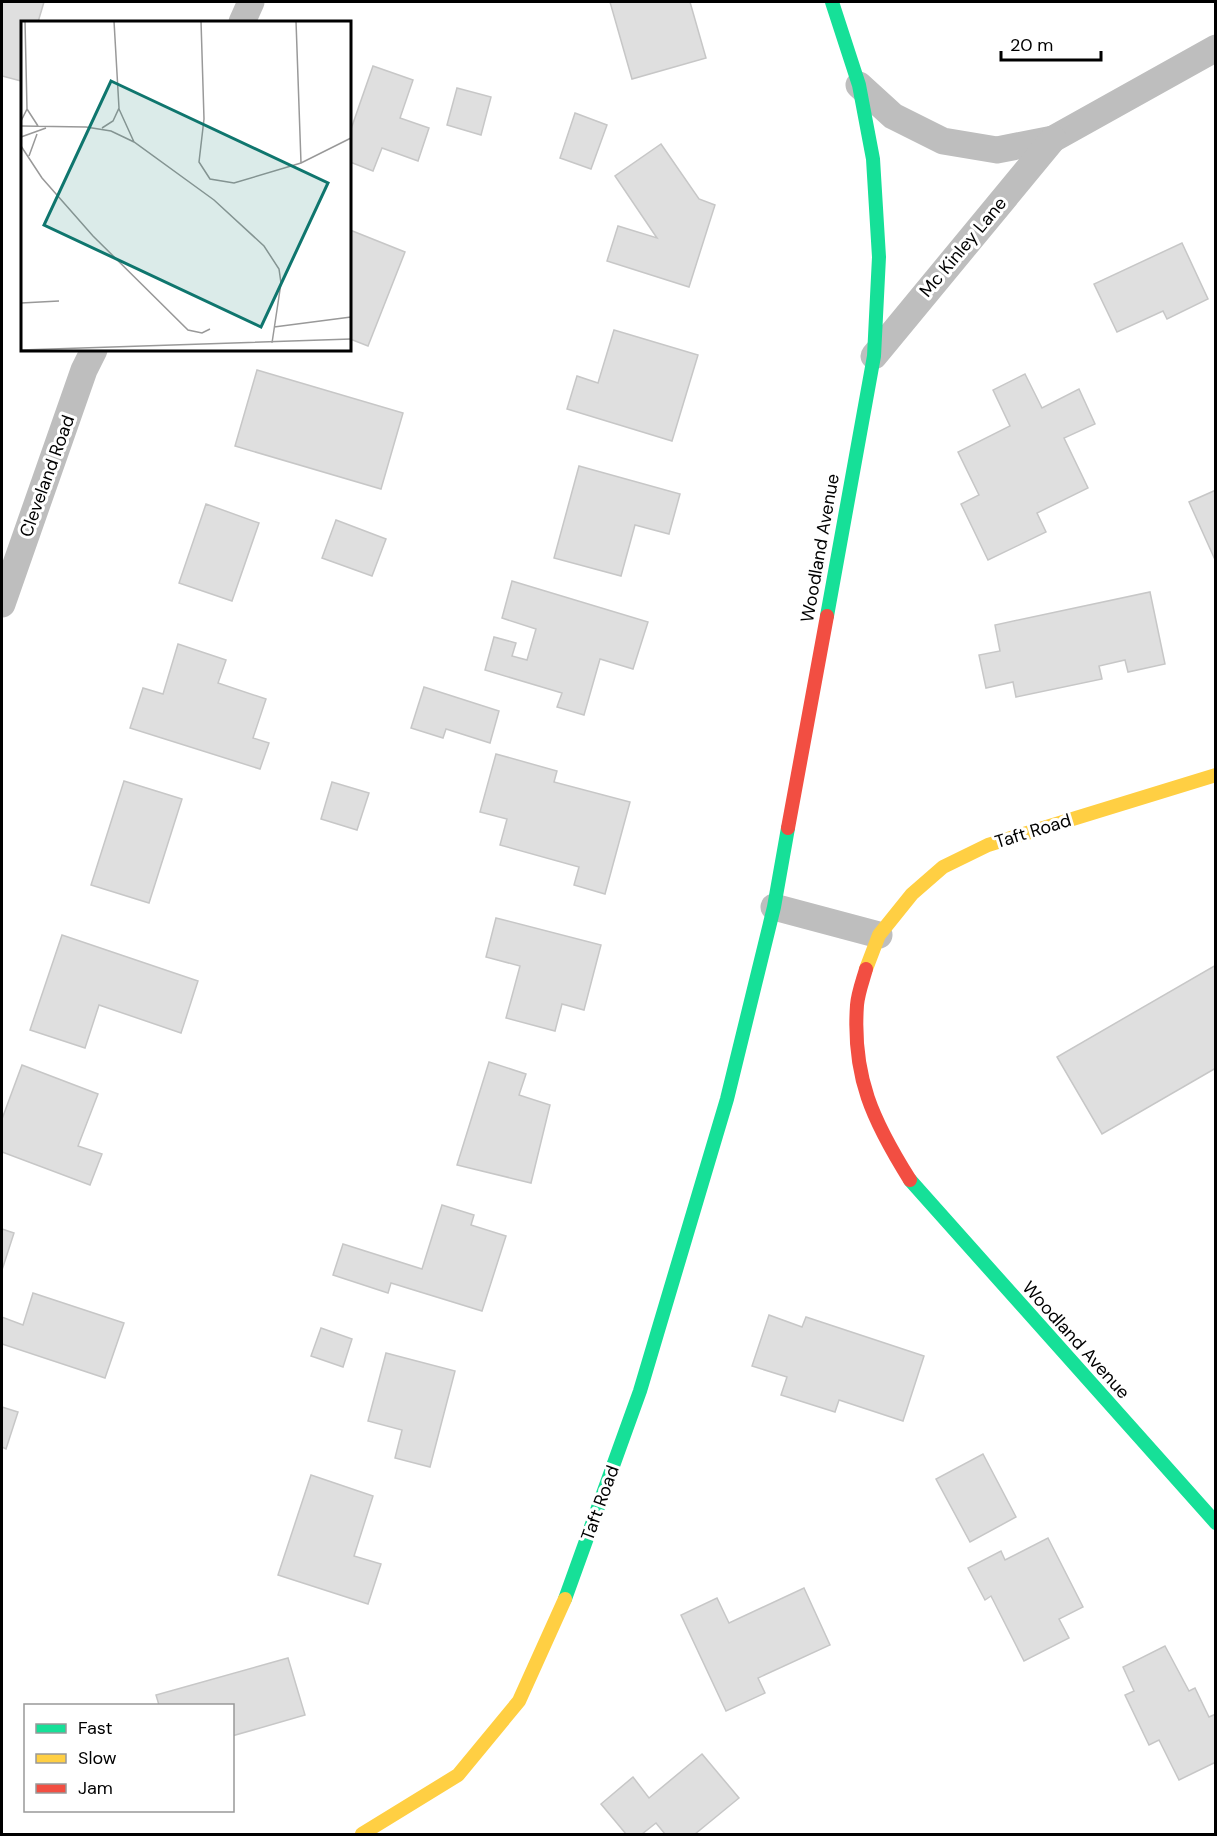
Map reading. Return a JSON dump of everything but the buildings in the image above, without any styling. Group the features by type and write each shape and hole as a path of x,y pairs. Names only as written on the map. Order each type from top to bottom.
{"street":[{"path":"242,21 251,2"},
{"name":"Woodland Avenue","path":"727,1099 774,906 874,356 879,257 873,159 859,85 832,2"},
{"name":"Mc Kinley Lane","path":"859,85 893,116 944,141 998,150 1053,139 1215,48"},
{"name":"Mc Kinley Lane","path":"874,356 1053,139"},
{"name":"Cleveland Road","path":"2,604 84,370 94,351"},
{"name":"Taft Road","path":"910,1180 884,1139 870,1107 857,1054 857,1003 868,960 879,935 912,894 943,867 988,845 1215,775"},
{"path":"774,906 879,935"},
{"name":"Taft Road","path":"362,1834 458,1775 519,1701 568,1593 639,1391 727,1099"},
{"name":"Woodland Avenue","path":"910,1180 1215,1523"}],"traffic: fast":[{"path":"827,616 874,356 879,257 873,159 859,85 832,2"},
{"path":"565,1599 640,1391 727,1099 774,907 788,828"},
{"path":"910,1180 1216,1523"}],"traffic: slow":[{"path":"866,969 879,935 912,894 943,867 988,845 1216,775"},
{"path":"362,1834 458,1775 519,1701 565,1599"}],"traffic: jam":[{"path":"788,828 827,616"},
{"path":"866,969 859,991 856,1031 862,1076 885,1138 910,1180"}]}
